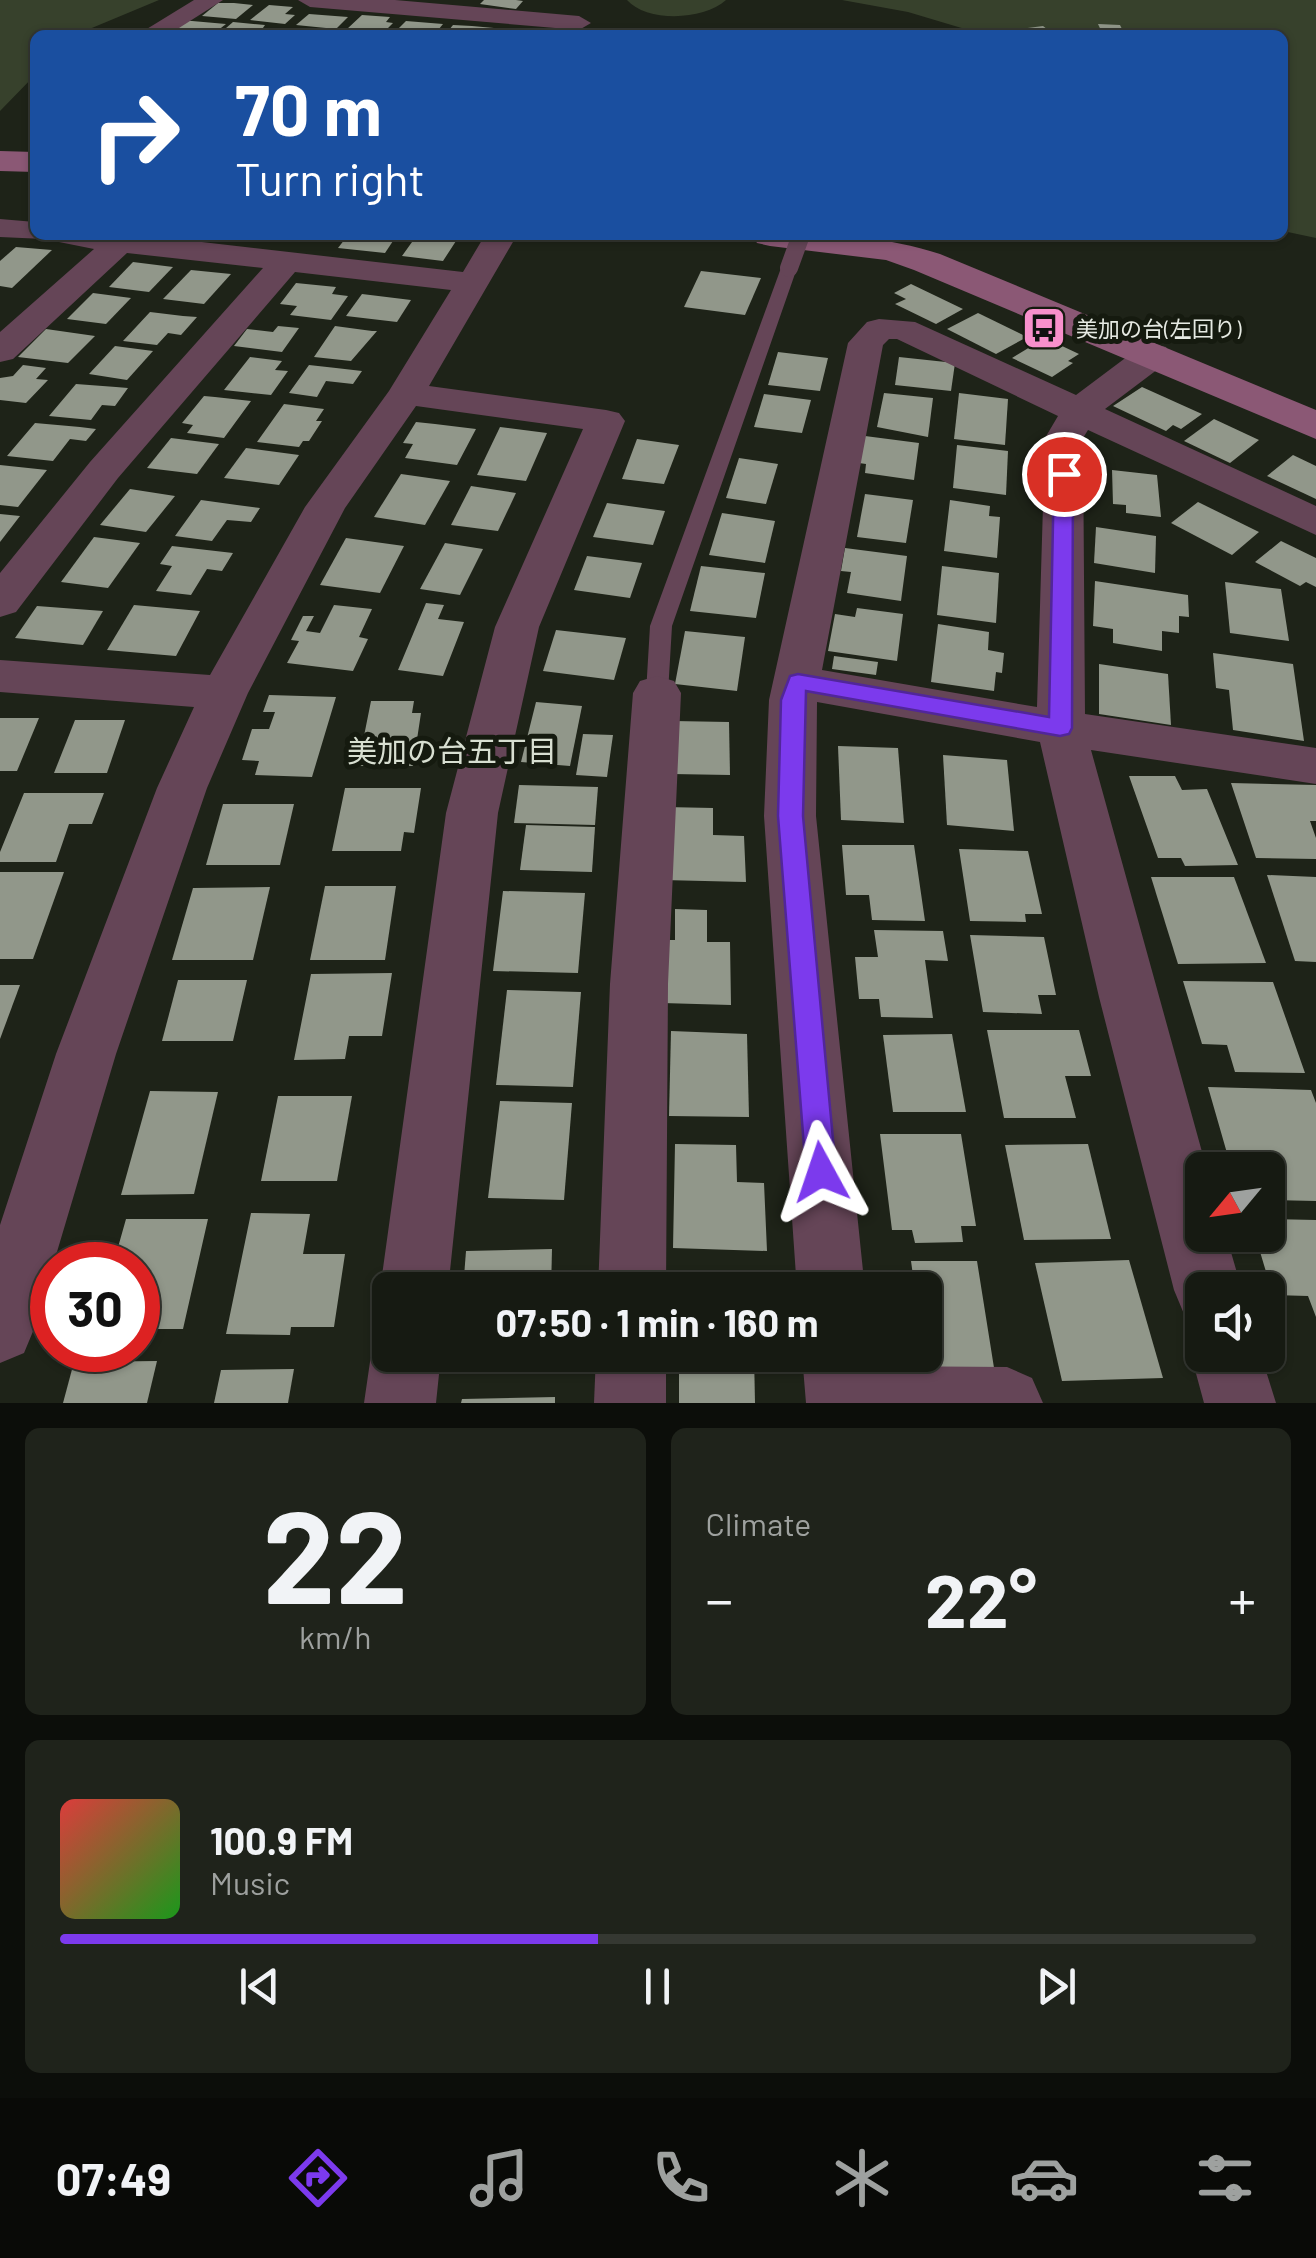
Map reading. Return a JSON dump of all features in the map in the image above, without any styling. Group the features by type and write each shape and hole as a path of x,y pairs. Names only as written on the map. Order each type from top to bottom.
{"street":[{"path":"159,30 212,0"},
{"path":"310,0 584,29"},
{"path":"561,0 584,29"},
{"path":"0,228 30,231"},
{"path":"96,240 474,283"},
{"path":"0,1329 86,1054 182,788 224,694 326,507 406,394 498,240"},
{"path":"0,351 119,243"},
{"path":"780,252 892,250 1016,296 1316,426"},
{"path":"0,602 104,470 286,262"},
{"path":"829,1272 790,816 793,700 866,343 879,329 903,328 1316,522"},
{"path":"1153,355 1079,411 1064,438 1060,728 1203,1272"},
{"path":"406,394 606,421 517,627 472,812 416,1272"},
{"path":"0,676 224,694"},
{"path":"798,682 1060,728 1316,766"},
{"path":"632,1272 639,984 657,693"},
{"path":"400,1403 404,1372"},
{"path":"630,1403 631,1372"},
{"path":"838,1372 840,1401 1006,1403"},
{"path":"1231,1372 1240,1403"}],"lane":[{"path":"657,693 661,626 780,252"}],"green space":[{"path":"0,0 159,0 87,30 30,30 30,80 0,111"},
{"path":"627,0 726,0 704,12 675,16 647,12"},
{"path":"842,0 1316,0 1316,238 1288,232 1288,30 968,30 908,12"}],"building":[{"path":"484,0 523,1 516,9 480,4"},
{"path":"218,3 253,5 236,19 202,16"},
{"path":"269,5 293,7 285,14 295,15 285,24 250,20"},
{"path":"309,14 348,17 336,29 296,25"},
{"path":"362,15 390,17 386,22 393,23 386,30 347,29"},
{"path":"183,21 226,24 218,30 172,30"},
{"path":"406,21 443,24 438,30 397,30"},
{"path":"233,22 265,25 262,30 224,30"},
{"path":"1098,24 1120,25 1122,30 1101,30"},
{"path":"453,25 494,28 492,30 449,30"},
{"path":"1043,26 1048,30 1011,30"},
{"path":"344,240 394,240 385,253 338,248"},
{"path":"413,240 456,241 443,261 402,256"},
{"path":"16,247 52,250 12,288 0,286 0,261"},
{"path":"133,262 173,267 149,292 109,287"},
{"path":"191,270 231,274 204,304 163,299"},
{"path":"701,271 761,278 745,315 684,307"},
{"path":"296,283 336,287 332,294 348,296 331,320 290,315 297,306 280,304"},
{"path":"911,284 963,309 936,324 895,304 906,299 894,293"},
{"path":"93,293 131,298 106,324 67,319"},
{"path":"362,294 411,300 397,322 346,316"},
{"path":"150,312 197,317 181,335 168,333 157,345 123,341"},
{"path":"978,313 1027,337 996,354 947,329"},
{"path":"278,326 299,328 282,352 234,346 247,329 273,332"},
{"path":"335,326 377,331 351,361 314,357"},
{"path":"46,329 95,336 68,363 18,357"},
{"path":"1045,338 1079,354 1052,377 1012,358"},
{"path":"115,346 153,351 127,380 89,374"},
{"path":"778,352 828,358 820,391 768,385"},
{"path":"250,357 282,361 275,370 288,371 271,395 224,390"},
{"path":"899,357 955,363 951,391 895,385"},
{"path":"23,365 46,368 36,379 48,380 26,403 0,400 0,378 13,376"},
{"path":"309,365 362,371 353,384 326,381 317,397 289,393"},
{"path":"76,384 128,388 115,406 102,405 91,420 49,416"},
{"path":"1142,387 1202,414 1181,429 1173,425 1166,431 1113,406"},
{"path":"884,393 933,398 928,437 877,427"},
{"path":"959,393 1008,399 1005,445 954,439"},
{"path":"764,394 811,400 802,433 754,427"},
{"path":"204,396 251,401 224,438 187,433 193,425 182,423"},
{"path":"284,404 324,409 316,421 322,421 309,441 303,441 299,447 257,442"},
{"path":"1214,419 1259,440 1230,463 1184,441"},
{"path":"416,422 476,429 457,465 405,458 413,444 403,443"},
{"path":"35,423 96,429 86,441 70,439 53,461 7,456"},
{"path":"500,427 547,433 526,481 477,475"},
{"path":"865,436 919,443 914,480 865,473 866,464 859,463"},
{"path":"171,438 219,444 197,474 147,468"},
{"path":"637,439 679,445 664,484 622,479"},
{"path":"957,445 1008,451 1006,495 953,488"},
{"path":"246,448 299,455 279,485 224,478"},
{"path":"1293,455 1316,466 1316,499 1267,476"},
{"path":"739,458 778,464 766,504 726,498"},
{"path":"0,465 47,470 18,507 0,505"},
{"path":"1112,470 1157,475 1161,517 1126,513 1126,505 1113,504"},
{"path":"401,474 450,481 425,525 374,517"},
{"path":"471,486 516,493 498,531 451,525"},
{"path":"130,489 175,496 146,532 100,525"},
{"path":"865,494 913,500 906,543 857,537"},
{"path":"201,500 260,508 251,522 227,520 212,541 175,536"},
{"path":"950,500 990,506 989,516 1000,517 997,558 944,551"},
{"path":"1198,502 1259,532 1232,555 1171,523"},
{"path":"607,503 665,511 653,545 593,537"},
{"path":"722,513 775,521 765,563 709,555"},
{"path":"0,514 20,516 0,542"},
{"path":"1096,527 1156,536 1155,573 1094,563"},
{"path":"94,537 140,543 108,588 61,582"},
{"path":"346,538 404,546 380,593 320,585"},
{"path":"1281,541 1316,558 1316,587 1306,582 1300,586 1255,562"},
{"path":"445,543 483,549 460,595 420,589"},
{"path":"172,546 233,553 222,571 207,569 191,595 156,591 172,566 160,564"},
{"path":"845,548 907,556 901,601 847,593 851,572 841,571"},
{"path":"587,556 642,563 630,598 574,590"},
{"path":"701,566 765,573 756,618 690,611"},
{"path":"942,566 999,573 996,623 937,615"},
{"path":"1095,581 1188,595 1189,617 1179,616 1179,633 1162,631 1162,651 1113,643 1113,629 1093,626"},
{"path":"1225,582 1281,589 1289,641 1230,633"},
{"path":"426,603 444,605 438,619 464,622 443,676 398,670"},
{"path":"134,605 200,611 176,656 107,650"},
{"path":"334,605 372,609 359,637 368,639 353,671 287,663 299,641 291,640 303,616 314,616 306,631 320,633"},
{"path":"37,606 103,611 83,645 15,638"},
{"path":"857,608 903,614 897,661 828,651 835,614 855,617"},
{"path":"938,624 989,632 988,650 1004,653 1002,673 996,672 994,691 931,682"},
{"path":"556,630 626,638 614,680 543,671"},
{"path":"685,631 745,637 737,691 675,684"},
{"path":"1213,653 1293,664 1304,741 1233,730 1229,690 1216,688"},
{"path":"834,656 878,662 876,675 832,669"},
{"path":"1099,664 1168,674 1171,725 1099,714"},
{"path":"269,695 336,697 312,777 255,775 259,761 242,760 252,729 269,729 275,712 263,712"},
{"path":"371,701 414,701 412,713 421,713 413,766 358,766"},
{"path":"536,702 582,706 570,766 521,762"},
{"path":"0,718 39,718 17,771 0,771"},
{"path":"75,720 125,720 107,773 54,773"},
{"path":"673,721 729,722 730,775 672,774"},
{"path":"583,734 613,735 607,777 576,775"},
{"path":"838,746 898,748 904,823 841,820"},
{"path":"943,755 1007,760 1014,831 947,825"},
{"path":"1129,776 1175,776 1182,790 1207,789 1238,865 1185,866 1181,858 1158,858"},
{"path":"1231,783 1316,785 1316,821 1310,821 1316,838 1316,859 1256,858"},
{"path":"519,785 598,787 595,825 514,823"},
{"path":"345,788 421,788 414,833 404,832 401,851 332,851"},
{"path":"24,793 104,793 92,824 69,824 56,862 0,862 0,852"},
{"path":"223,804 294,804 280,865 206,865"},
{"path":"665,807 713,808 713,835 744,836 746,882 663,880"},
{"path":"526,825 595,827 592,872 520,870"},
{"path":"842,845 914,845 925,921 872,920 869,895 846,895"},
{"path":"959,849 1028,851 1042,914 1025,914 1026,922 970,921"},
{"path":"0,872 64,872 33,959 0,959"},
{"path":"1267,875 1316,877 1316,962 1295,961"},
{"path":"1151,877 1234,877 1266,963 1178,964"},
{"path":"325,886 396,886 385,960 310,960"},
{"path":"270,887 253,960 172,960 193,888"},
{"path":"503,891 585,893 578,973 493,971"},
{"path":"675,909 707,910 707,942 730,942 731,1005 662,1003 663,940 675,940"},
{"path":"874,930 943,931 948,961 925,960 933,1018 881,1017 879,999 859,999 855,957 878,957"},
{"path":"970,935 1044,937 1056,995 1038,995 1042,1014 983,1012"},
{"path":"392,973 382,1036 349,1036 345,1059 294,1060 311,974"},
{"path":"178,980 247,980 233,1041 162,1041"},
{"path":"1183,981 1273,982 1305,1073 1235,1072 1227,1045 1202,1044"},
{"path":"0,985 20,985 0,1039"},
{"path":"507,990 581,992 573,1087 496,1085"},
{"path":"987,1030 1079,1030 1091,1076 1065,1076 1076,1118 1004,1118"},
{"path":"671,1031 747,1034 749,1117 669,1116"},
{"path":"952,1034 966,1112 893,1112 883,1035"},
{"path":"1208,1087 1311,1090 1316,1103 1316,1201 1285,1200 1285,1152 1227,1152"},
{"path":"150,1091 218,1092 194,1194 121,1195"},
{"path":"278,1096 352,1096 337,1181 261,1181"},
{"path":"500,1101 572,1103 564,1200 488,1198"},
{"path":"880,1134 961,1134 976,1226 961,1226 963,1242 915,1243 912,1230 892,1230"},
{"path":"675,1144 736,1145 737,1182 764,1183 767,1251 673,1248"},
{"path":"1088,1144 1111,1239 1024,1240 1005,1145"},
{"path":"251,1213 310,1214 303,1254 345,1254 334,1327 291,1327 290,1335 226,1334"},
{"path":"126,1219 208,1219 183,1329 160,1329 160,1242 120,1242"},
{"path":"1285,1219 1316,1220 1316,1317 1308,1296 1285,1295 1285,1272 1266,1272 1260,1252 1285,1252"},
{"path":"552,1249 551,1272 464,1272 466,1251"},
{"path":"1129,1260 1163,1378 1062,1381 1035,1263"},
{"path":"911,1261 977,1261 995,1374 895,1374 942,1372 942,1272 913,1272"},
{"path":"294,1369 288,1403 214,1403 221,1370"},
{"path":"71,1372 154,1372 147,1403 63,1403"},
{"path":"679,1372 754,1372 755,1403 679,1403"},
{"path":"555,1397 555,1403 461,1403 462,1399"}],"place":[{"name":"美加の台(左回り)","path":"1044,328"}],"district":[{"name":"美加の台五丁目","path":"452,750"}],"route":[{"path":"821,1172 790,816 793,700 798,682 1060,728 1064,474"}]}
